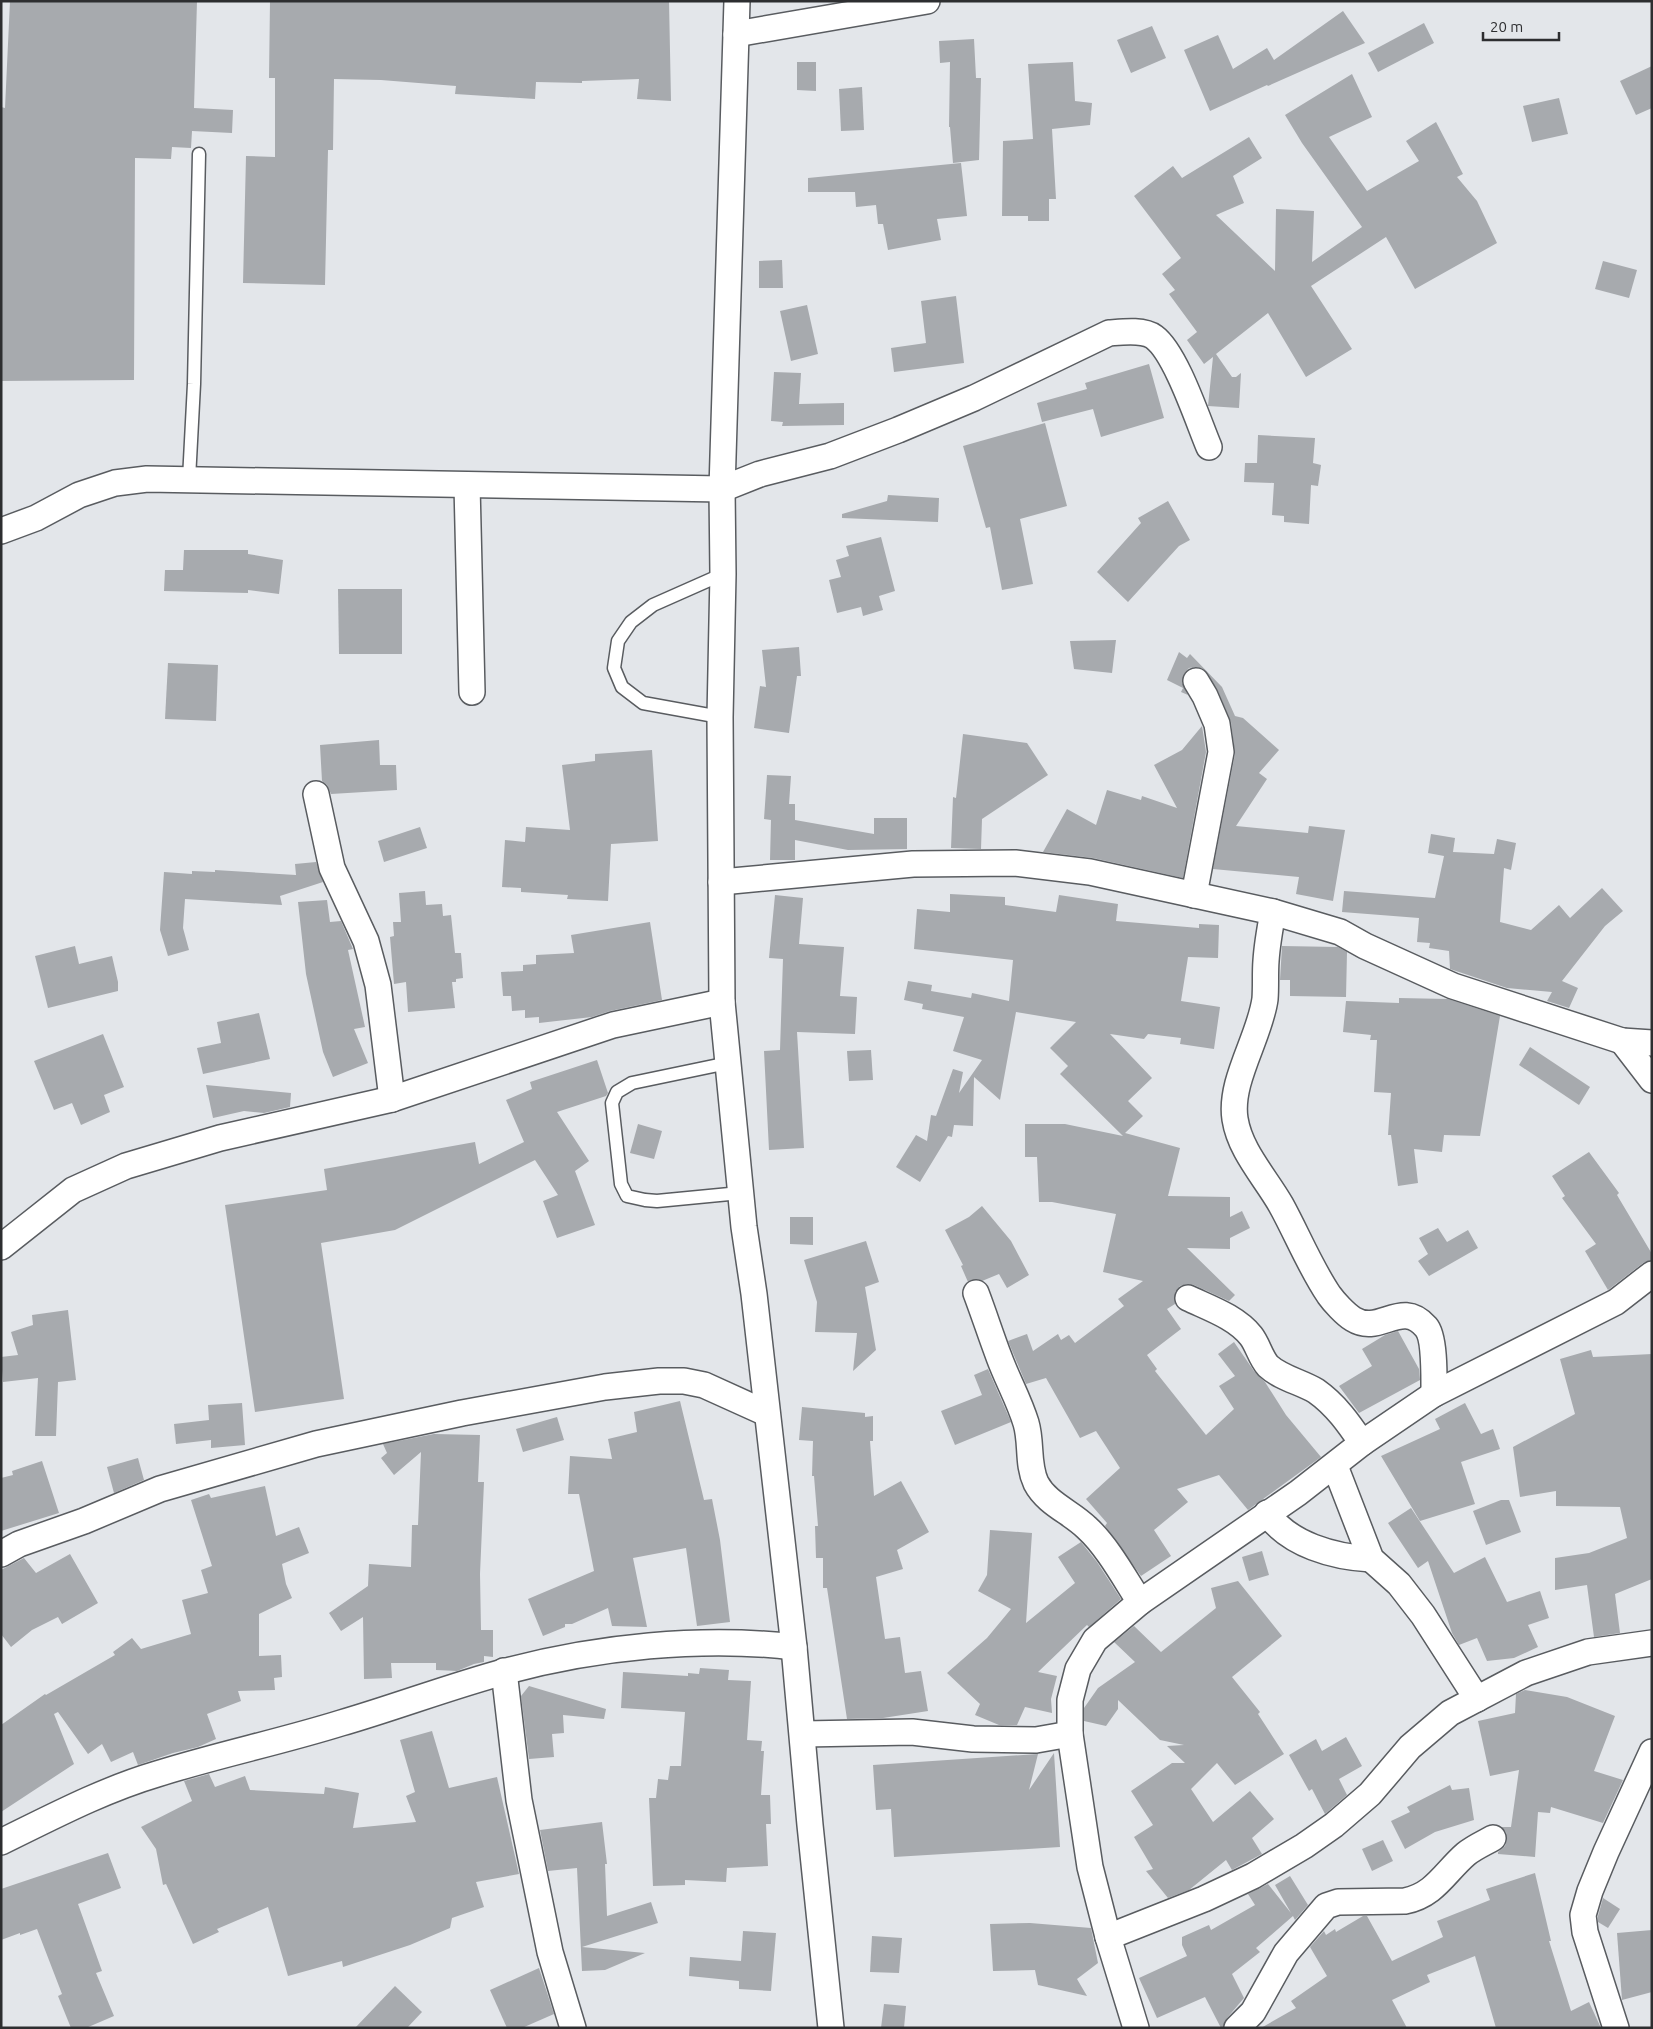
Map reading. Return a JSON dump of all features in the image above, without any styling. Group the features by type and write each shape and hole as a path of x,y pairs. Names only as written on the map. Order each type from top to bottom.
{"street":[{"path":"737,1 722,490 723,574 720,717 722,1002 740,1193 754,1294 794,1647 803,1734 810,1835 831,2028"},
{"path":"736,34 927,1"},
{"path":"1,532 36,518 78,495 116,483 147,479 722,490 760,474 830,456 898,430 974,398 1109,333 1130,331 1154,337 1168,354 1185,387 1209,447"},
{"path":"467,486 472,692"},
{"path":"1194,895 1221,752 1217,724 1205,696 1196,681"},
{"path":"316,794 332,868 366,941 378,985 392,1099"},
{"path":"721,882 913,864 1015,863 1090,872 1273,912 1340,932 1365,946 1453,986 1622,1041 1652,1043"},
{"path":"1273,912 1266,959 1265,999 1255,1040 1235,1092 1235,1118 1243,1146 1280,1203 1329,1296 1353,1319 1367,1324 1381,1322 1401,1314 1415,1317 1428,1328 1434,1359 1434,1394"},
{"path":"1,1247 73,1190 126,1166 220,1138 392,1099 613,1025 722,1002"},
{"path":"1622,1041 1652,1080"},
{"path":"1136,2028 1108,1937 1090,1867 1070,1734 1070,1700 1078,1669 1095,1640 1140,1602 1335,1466 1362,1443 1434,1394 1616,1302 1652,1274"},
{"path":"976,1292 999,1356 1024,1416 1028,1431 1030,1461 1036,1483 1046,1496 1087,1528 1140,1602"},
{"path":"1188,1298 1232,1320 1243,1328 1251,1336 1269,1366 1315,1391 1327,1400 1345,1418 1362,1443"},
{"path":"1,1554 19,1544 84,1522 160,1488 316,1444 462,1413 605,1387 659,1381 684,1381 704,1385 766,1413"},
{"path":"1335,1466 1371,1559 1399,1584 1423,1615 1477,1699"},
{"path":"1267,1513 1274,1523 1306,1544 1325,1552 1350,1558 1371,1559"},
{"path":"1,1842 79,1804 156,1774 348,1721 504,1671 573,1655 622,1648 738,1642 794,1647"},
{"path":"1108,1937 1212,1895 1253,1876 1304,1846 1334,1825 1370,1794 1410,1747 1450,1714 1477,1699 1526,1673 1588,1652 1652,1643"},
{"path":"504,1671 519,1800 550,1952 573,2028"},
{"path":"803,1734 912,1732 974,1739 1027,1740 1070,1734"},
{"path":"1616,2028 1585,1932 1583,1915 1590,1891 1606,1852 1652,1752"},
{"path":"1237,2028 1253,2012 1286,1953 1326,1906 1338,1902 1406,1901 1416,1899 1447,1876 1466,1854 1493,1838"}],"lane":[{"path":"189,480 194,384 199,154"},
{"path":"720,717 643,703 622,687 614,668 618,641 631,622 653,606 723,574"},
{"path":"728,1063 632,1083 617,1092 612,1103 621,1184 627,1196 657,1201 740,1193"}],"building":[{"path":"10,1 197,1 194,108 233,110 232,133 192,131 191,148 172,147 171,159 135,158 134,380 1,381 1,107 5,108"},
{"path":"270,1 669,1 671,101 637,99 639,79 582,81 582,83 536,82 535,99 455,94 456,86 381,80 334,79 333,150 328,150 325,285 243,283 246,156 275,157 275,78 269,78"},
{"path":"1343,11 1365,43 1210,111 1184,50 1218,35 1233,69 1267,48 1274,60"},
{"path":"1424,23 1434,43 1378,72 1368,53"},
{"path":"1152,26 1166,58 1131,73 1117,40"},
{"path":"974,39 976,78 981,78 979,160 953,163 949,127 950,62 940,63 939,41"},
{"path":"797,62 816,62 816,91 797,90"},
{"path":"1073,62 1075,101 1092,103 1090,125 1052,129 1056,199 1049,199 1049,221 1028,221 1028,216 1002,216 1003,141 1033,139 1028,64"},
{"path":"1652,66 1652,108 1636,115 1620,81"},
{"path":"1352,74 1372,117 1329,137 1367,191 1419,161 1406,141 1436,122 1463,174 1457,177 1477,201 1497,243 1415,289 1386,237 1311,286 1352,349 1306,377 1268,313 1216,354 1232,377 1236,377 1241,373 1239,408 1208,406 1213,357 1204,364 1187,340 1197,332 1169,294 1175,290 1162,274 1181,258 1134,196 1173,166 1182,178 1249,137 1262,158 1233,176 1244,203 1216,215 1275,271 1276,209 1314,211 1312,262 1362,227 1302,143 1285,115"},
{"path":"862,87 864,130 841,131 839,89"},
{"path":"1559,98 1568,134 1532,142 1523,106"},
{"path":"961,163 967,216 937,219 941,240 888,250 883,224 878,224 876,205 856,207 855,192 808,192 808,178"},
{"path":"782,260 783,288 759,288 759,261"},
{"path":"1603,261 1637,270 1629,298 1595,289"},
{"path":"956,296 964,363 894,372 891,348 926,343 921,301"},
{"path":"807,305 818,354 791,361 780,311"},
{"path":"1149,364 1164,418 1101,437 1093,409 1042,422 1037,403 1087,389 1085,383"},
{"path":"774,372 801,373 799,404 844,403 844,425 782,426 783,422 771,421"},
{"path":"1045,423 1067,506 1020,519 1033,584 1002,590 990,527 986,528 963,446"},
{"path":"1258,435 1315,438 1313,463 1321,465 1318,486 1311,485 1309,524 1284,522 1284,516 1272,515 1274,483 1244,482 1245,463 1257,463"},
{"path":"888,495 939,498 938,522 842,518 842,514 887,501"},
{"path":"1168,501 1190,540 1179,546 1128,602 1097,572 1141,523 1138,518"},
{"path":"881,537 895,591 879,596 883,610 863,616 861,607 837,613 829,580 841,577 836,560 849,556 846,546"},
{"path":"184,550 248,550 248,554 283,560 279,594 248,590 248,593 164,591 165,570 183,570"},
{"path":"338,589 402,589 402,654 339,654"},
{"path":"1116,640 1112,673 1074,669 1070,641"},
{"path":"799,647 801,676 797,676 789,733 754,728 760,686 766,687 762,650"},
{"path":"1179,652 1187,658 1190,654 1222,687 1235,716 1243,718 1279,750 1259,773 1267,779 1236,826 1308,833 1309,826 1345,830 1333,901 1296,894 1299,877 1213,869 1235,754 1231,722 1217,689 1203,669 1189,668 1184,674 1182,682 1188,695 1181,692 1183,688 1167,680"},
{"path":"168,663 218,665 216,721 165,719"},
{"path":"1202,726 1206,752 1183,878 1093,858 1043,852 1067,809 1096,825 1107,790 1141,800 1142,796 1177,808 1154,765 1182,750"},
{"path":"963,734 1027,743 1048,775 982,819 981,849 951,848 953,797 956,798"},
{"path":"379,740 380,765 396,765 397,790 331,794 327,785 322,781 320,745"},
{"path":"652,750 658,841 611,844 608,901 567,899 568,895 521,892 521,888 502,887 505,840 525,842 526,827 570,830 562,765 595,761 595,754"},
{"path":"767,775 791,776 789,804 795,804 795,820 874,834 874,818 907,818 907,849 848,850 795,840 795,860 770,860 771,820 764,819"},
{"path":"420,827 427,848 384,862 378,841"},
{"path":"1431,834 1455,838 1453,852 1494,854 1497,839 1516,843 1511,870 1504,868 1500,922 1531,930 1559,905 1570,918 1602,888 1623,911 1605,926 1562,981 1578,988 1569,1008 1547,1001 1552,992 1507,988 1450,969 1449,951 1429,948 1430,943 1417,942 1419,918 1342,912 1344,891 1435,898 1444,856 1428,853"},
{"path":"316,862 323,882 280,896 282,905 185,899 183,928 189,950 168,956 160,930 164,872 192,874 192,871 215,872 215,870 296,875 295,864"},
{"path":"425,891 426,905 442,904 443,916 451,915 455,953 461,953 463,978 452,982 455,1008 408,1012 406,982 394,984 390,937 394,936 393,922 401,922 399,893"},
{"path":"950,894 1005,897 1005,905 1056,912 1059,895 1118,904 1116,921 1199,928 1199,924 1219,925 1218,958 1188,957 1181,1001 1220,1007 1214,1049 1180,1044 1181,1038 1148,1034 1144,1039 1110,1034 1152,1078 1128,1101 1143,1116 1125,1133 1180,1148 1168,1196 1230,1197 1230,1217 1242,1211 1250,1228 1230,1238 1230,1249 1187,1248 1235,1295 1229,1301 1194,1285 1180,1286 1175,1292 1175,1304 1167,1309 1181,1329 1147,1355 1157,1369 1155,1371 1206,1435 1234,1409 1219,1386 1235,1376 1218,1354 1234,1342 1254,1371 1265,1382 1286,1415 1321,1457 1248,1510 1219,1475 1177,1489 1188,1502 1154,1530 1171,1556 1141,1576 1105,1526 1107,1523 1086,1499 1120,1468 1096,1431 1080,1438 1046,1378 1026,1384 1008,1341 1027,1334 1033,1351 1058,1334 1061,1340 1069,1335 1075,1343 1124,1306 1118,1299 1143,1281 1103,1272 1116,1214 1052,1202 1039,1202 1037,1157 1025,1157 1025,1124 1065,1124 1123,1136 1060,1074 1068,1066 1050,1048 1076,1022 1016,1012 1000,1100 974,1077 973,1126 954,1125 952,1137 948,1136 920,1182 896,1167 916,1135 927,1141 931,1115 936,1116 953,1069 963,1072 959,1093 982,1060 953,1051 964,1017 922,1009 923,1004 904,1000 908,981 932,985 931,991 971,998 972,993 1009,1001 1013,960 914,949 917,909 950,912"},
{"path":"775,895 803,898 799,944 844,947 840,996 857,997 855,1034 797,1032 804,1148 769,1150 764,1051 780,1050 783,959 769,958"},
{"path":"327,900 330,922 341,921 353,949 348,950 365,1027 354,1029 368,1063 333,1077 323,1052 306,974 298,902"},
{"path":"650,922 662,1000 610,1011 592,1017 539,1023 539,1017 525,1018 525,1010 512,1011 511,996 503,996 501,972 523,971 523,965 536,964 536,955 574,953 571,935"},
{"path":"75,946 79,964 112,956 118,982 118,991 48,1008 35,956"},
{"path":"1282,946 1338,947 1347,952 1346,997 1290,996 1290,980 1280,980"},
{"path":"1399,998 1448,999 1500,1016 1480,1136 1444,1135 1442,1152 1414,1149 1418,1183 1398,1186 1391,1135 1388,1135 1391,1093 1374,1092 1377,1040 1370,1040 1371,1035 1343,1032 1346,1001 1399,1003"},
{"path":"259,1013 270,1059 203,1074 197,1048 221,1043 217,1022"},
{"path":"103,1034 124,1087 104,1095 110,1112 81,1125 72,1103 54,1110 34,1061"},
{"path":"1530,1047 1590,1087 1579,1105 1519,1065"},
{"path":"871,1050 873,1080 849,1081 847,1051"},
{"path":"597,1060 608,1093 606,1096 557,1112 589,1161 575,1171 595,1225 557,1238 543,1201 558,1195 535,1160 395,1230 321,1243 344,1399 255,1412 225,1205 327,1190 324,1169 475,1142 479,1164 524,1142 506,1100 532,1089 530,1082"},
{"path":"206,1085 291,1093 290,1107 264,1113 244,1111 213,1118"},
{"path":"638,1124 662,1131 654,1159 630,1153"},
{"path":"1589,1152 1619,1193 1617,1195 1652,1254 1652,1260 1643,1263 1608,1290 1585,1251 1596,1244 1562,1198 1565,1196 1552,1176"},
{"path":"982,1206 1011,1241 1029,1275 1007,1288 999,1274 982,1281 978,1279 968,1282 961,1266 963,1265 945,1230 969,1217"},
{"path":"790,1217 813,1217 813,1245 790,1244"},
{"path":"1438,1228 1447,1242 1468,1230 1478,1248 1429,1276 1418,1261 1428,1254 1419,1238"},
{"path":"866,1241 879,1282 865,1287 876,1350 853,1371 857,1333 815,1332 817,1302 804,1260"},
{"path":"68,1310 76,1380 58,1382 56,1436 35,1436 38,1378 3,1382 1,1357 18,1355 11,1332 33,1325 32,1315"},
{"path":"1398,1331 1419,1369 1420,1380 1359,1413 1339,1386 1372,1366 1362,1349 1385,1335"},
{"path":"1591,1350 1593,1357 1652,1354 1652,1579 1615,1594 1620,1633 1594,1637 1587,1585 1555,1590 1555,1558 1589,1553 1627,1538 1620,1507 1556,1506 1556,1491 1520,1497 1513,1447 1575,1414 1560,1359"},
{"path":"988,1369 1011,1422 955,1445 941,1411 982,1395 974,1375"},
{"path":"680,1401 704,1500 712,1499 720,1540 730,1622 697,1626 686,1548 633,1558 647,1627 612,1626 608,1608 572,1624 565,1624 565,1627 543,1636 528,1599 594,1571 579,1494 568,1494 570,1456 612,1459 608,1439 637,1432 634,1412"},
{"path":"242,1403 245,1445 211,1448 211,1440 176,1444 174,1424 209,1420 208,1405"},
{"path":"1465,1403 1481,1434 1493,1429 1500,1449 1461,1462 1475,1504 1420,1521 1381,1456 1440,1429 1435,1419"},
{"path":"802,1407 865,1413 865,1417 873,1416 873,1441 870,1441 874,1496 901,1481 929,1532 897,1550 903,1569 876,1577 885,1639 900,1637 905,1673 921,1671 928,1711 883,1718 847,1719 827,1588 823,1588 823,1558 816,1558 815,1526 818,1526 814,1476 812,1476 813,1441 799,1440"},
{"path":"557,1417 564,1440 523,1452 516,1429"},
{"path":"434,1434 480,1435 478,1482 484,1482 480,1574 481,1630 493,1630 493,1657 484,1656 484,1662 457,1671 436,1670 436,1663 391,1663 392,1678 364,1679 363,1617 341,1631 329,1613 368,1586 369,1564 411,1567 412,1525 418,1525 421,1452 394,1475 381,1458 387,1453 383,1444"},
{"path":"138,1458 144,1480 114,1493 107,1467"},
{"path":"42,1461 59,1513 1,1531 1,1478 13,1475 12,1471"},
{"path":"265,1486 276,1536 299,1527 309,1553 282,1564 286,1584 292,1598 259,1614 259,1656 281,1655 282,1677 274,1678 275,1690 238,1691 241,1701 207,1714 216,1739 198,1747 138,1765 133,1752 111,1762 102,1744 88,1754 58,1712 54,1714 74,1764 1,1812 1,1725 45,1694 115,1655 113,1652 132,1638 141,1649 191,1634 182,1600 208,1593 201,1570 212,1566 191,1500 209,1494 211,1498"},
{"path":"1501,1500 1509,1500 1521,1532 1486,1545 1473,1511"},
{"path":"1411,1508 1454,1573 1485,1557 1507,1602 1540,1591 1549,1618 1528,1625 1538,1647 1514,1658 1487,1661 1477,1638 1459,1645 1452,1633 1428,1561 1418,1568 1388,1523"},
{"path":"990,1530 1032,1533 1026,1623 1075,1583 1058,1557 1081,1542 1097,1562 1121,1599 1089,1627 1087,1625 1038,1672 1057,1676 1051,1699 1052,1713 1025,1707 1017,1725 999,1725 975,1715 980,1704 947,1673 987,1638 1011,1609 978,1591 987,1575"},
{"path":"1262,1551 1269,1575 1249,1581 1242,1557"},
{"path":"70,1554 98,1603 62,1624 58,1617 32,1630 11,1647 1,1634 1,1570 24,1558 36,1573"},
{"path":"1238,1581 1282,1636 1232,1677 1260,1712 1258,1714 1284,1754 1235,1785 1217,1763 1191,1789 1213,1822 1250,1791 1274,1819 1252,1838 1262,1854 1232,1870 1226,1860 1189,1890 1168,1898 1146,1871 1153,1869 1134,1837 1153,1825 1131,1791 1172,1763 1185,1763 1167,1746 1184,1745 1160,1740 1118,1700 1118,1709 1106,1726 1084,1721 1084,1708 1098,1688 1135,1662 1114,1642 1134,1626 1161,1652 1216,1608 1211,1588"},
{"path":"700,1668 729,1670 728,1680 751,1681 747,1740 762,1741 761,1751 764,1751 761,1795 770,1795 771,1824 766,1824 768,1866 727,1868 726,1882 685,1880 685,1885 653,1886 649,1798 656,1798 658,1779 668,1780 670,1766 681,1766 685,1712 621,1708 623,1672 688,1676 688,1673 699,1674"},
{"path":"529,1686 606,1709 604,1719 563,1715 564,1733 552,1734 554,1757 529,1759 521,1696"},
{"path":"1525,1690 1567,1697 1615,1716 1594,1771 1623,1780 1603,1823 1551,1807 1550,1813 1538,1812 1535,1857 1498,1854 1505,1846 1507,1839 1506,1832 1501,1827 1511,1827 1519,1770 1490,1776 1478,1721 1515,1713 1516,1694"},
{"path":"432,1731 449,1788 497,1777 519,1874 476,1882 484,1907 452,1918 450,1928 410,1945 343,1967 342,1961 288,1976 268,1907 217,1929 219,1932 193,1944 166,1884 163,1885 156,1849 141,1827 192,1801 184,1781 209,1774 215,1787 245,1776 250,1790 324,1794 325,1787 359,1793 353,1828 416,1822 406,1796 415,1792 400,1740"},
{"path":"1346,1737 1362,1766 1339,1779 1347,1795 1325,1814 1312,1789 1309,1791 1289,1755 1316,1739 1322,1751"},
{"path":"1054,1753 1060,1847 894,1857 891,1809 876,1810 873,1765 1038,1754 1029,1790"},
{"path":"1450,1785 1452,1790 1469,1788 1474,1820 1435,1832 1405,1849 1391,1821 1410,1812 1407,1807"},
{"path":"602,1822 607,1864 605,1864 607,1916 651,1902 658,1923 582,1947 645,1953 605,1970 582,1971 577,1868 548,1871 540,1830"},
{"path":"1383,1840 1393,1861 1372,1871 1362,1849"},
{"path":"108,1853 121,1888 78,1904 102,1971 96,1973 114,2016 86,2028 71,2028 58,1996 62,1994 37,1929 1,1940 1,1889"},
{"path":"1535,1873 1551,1941 1549,1941 1571,2011 1589,2002 1601,2028 1496,2028 1475,1956 1427,1975 1430,1982 1392,2000 1407,2028 1261,2028 1296,2008 1291,2001 1327,1976 1310,1947 1324,1931 1326,1935 1335,1929 1336,1932 1363,1916 1367,1916 1392,1961 1443,1937 1437,1921 1490,1900 1486,1889"},
{"path":"1290,1876 1308,1905 1295,1920 1293,1916 1256,1948 1260,1952 1232,1974 1244,1998 1227,2018 1223,2028 1221,2028 1205,1997 1157,2018 1139,1978 1187,1956 1182,1945 1182,1937 1209,1925 1211,1930 1255,1905 1248,1894 1268,1884 1291,1913 1275,1885"},
{"path":"1603,1898 1620,1909 1608,1928 1598,1922"},
{"path":"1030,1923 1091,1928 1098,1963 1077,1979 1087,1996 1038,1985 1035,1970 993,1971 990,1924"},
{"path":"1652,1930 1652,1992 1622,2000 1617,1933"},
{"path":"743,1931 776,1933 771,1991 739,1989 739,1981 689,1976 690,1957 741,1961"},
{"path":"872,1936 902,1938 899,1973 870,1972"},
{"path":"539,1968 554,2014 522,2028 507,2028 490,1990"},
{"path":"395,1986 422,2012 407,2028 355,2028"},
{"path":"884,2004 906,2006 904,2028 881,2028"}]}
